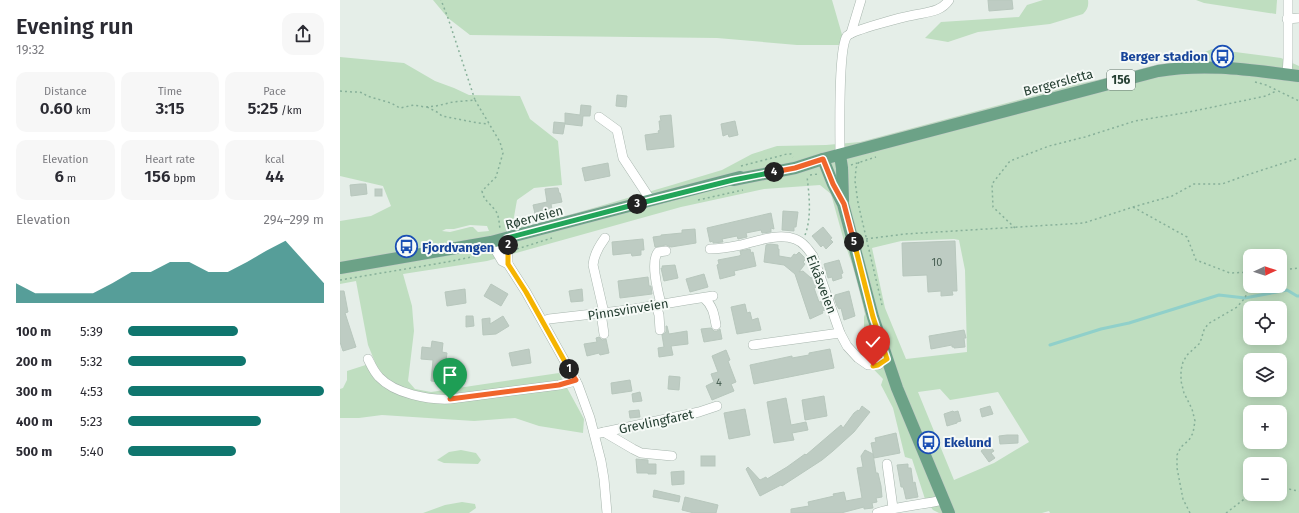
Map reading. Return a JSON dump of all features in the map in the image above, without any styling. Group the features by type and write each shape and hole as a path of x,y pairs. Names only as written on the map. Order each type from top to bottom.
{"main road":[{"name":"Bergersletta","path":"840,155 1126,78 1180,67 1218,67 1293,76"},
{"name":"Røerveien","path":"340,268 499,240 733,180 794,160 823,159 840,155"},
{"path":"840,155 844,204 873,317 906,412 949,513"},
{"path":"823,159 833,184 844,204"}],"street":[{"path":"840,155 843,48 845,40 851,33 861,0"},
{"path":"851,33 911,16 939,10 950,0"},
{"name":"Bergersletta","path":"1288,0 1288,59 1293,76"},
{"path":"1287,19 1299,18"},
{"path":"600,117 617,130 623,158 649,201"},
{"name":"Eikåsveien","path":"710,249 740,245 778,237 790,237 802,242 813,256 840,333 847,346 863,363 868,365 878,365 887,359"},
{"path":"604,334 603,313 593,259 597,249 605,238"},
{"path":"499,240 502,260 508,264 543,321 576,380 590,418 600,433 607,513"},
{"path":"499,240 508,259 508,264"},
{"path":"660,330 654,259 658,252 666,250"},
{"name":"Pinnsvinveien","path":"543,321 549,319 628,310 709,297 716,325"},
{"path":"753,345 840,333"},
{"path":"368,359 380,378 390,385 400,390 432,399 450,399 559,385 576,380"},
{"name":"Grevlingfaret","path":"600,433 699,412 717,406"},
{"path":"600,433 641,452 672,456"},
{"path":"887,464 893,508"},
{"path":"876,513 893,508 943,500"}],"path":[{"path":"441,0 475,100 500,142 503,154 496,177 482,191 483,197 496,210 500,220 499,240"},
{"path":"1254,82 1266,85 1299,101"},
{"path":"340,91 363,93 367,96 391,103 400,108 414,105 425,107 442,116 489,124"},
{"path":"1015,228 993,207 992,184 1010,162 1048,146 1085,137 1135,121 1259,98 1276,91"},
{"path":"425,107 457,101 475,100"},
{"path":"741,166 787,154 791,154 793,157"},
{"path":"848,167 882,155"},
{"path":"866,238 905,234 1084,224 1133,207 1172,196 1194,184 1222,184 1299,158"},
{"path":"859,162 856,168 855,189 883,310"},
{"path":"802,177 820,174"},
{"path":"802,242 809,222 809,189 806,176"},
{"path":"697,200 744,190"},
{"path":"1133,207 1187,237 1196,260 1230,273 1243,272"},
{"path":"340,280 444,263"},
{"path":"1287,269 1299,268"},
{"path":"1190,513 1183,499 1177,468 1177,455 1181,447 1194,433 1195,422 1192,409 1184,393 1181,381 1183,362 1200,343 1204,330 1208,324 1237,307 1245,298 1247,293"},
{"path":"1287,488 1299,491"},
{"path":"1226,513 1243,500"}],"green space":[{"path":"433,0 832,0 845,45 797,45 717,38 470,35 448,18"},
{"path":"1043,0 1088,0 1088,4 1087,9 1083,14 1050,24 978,32 948,42 925,38 941,22 1019,17 1027,5"},
{"path":"1196,0 1277,0 1276,14 1204,3"},
{"path":"1212,49 1281,58 1299,66 1299,513 1050,513 1049,511 1042,513 939,513 933,510 925,499 912,459 905,457 893,408 881,385 883,379 859,354 865,346 859,337 864,331 865,314 857,278 844,241 831,194 820,185 764,189 681,207 487,261 403,274 412,306 414,331 408,381 415,389 431,392 559,373 584,419 583,433 539,426 515,418 474,421 382,415 359,418 340,418 340,389 343,388 347,380 347,371 375,362 368,345 356,281 340,284 340,221 371,216 391,206 383,186 340,176 340,57 404,63 435,81 469,95 520,96 530,119 558,141 562,185 534,188 517,200 512,228 542,223 722,170 752,154 777,146 826,145 860,142 1078,84 1198,59 1205,52","holes":["470,225 487,226 489,231 478,232 473,227 450,232 442,231 446,229 454,229","959,240 965,270 967,352 906,359 885,308 872,248 901,241","940,389 950,400 998,392 1029,442 994,463 954,480 918,392"]},
{"path":"461,450 476,453 481,460 478,464 444,463 437,460 449,452"},
{"path":"462,502 475,504 476,508 469,513 423,513 445,505"}],"building":[{"path":"988,0 1012,0 1013,9 989,11"},
{"path":"617,95 627,96 626,107 616,106"},
{"path":"581,105 591,106 590,116 583,116 582,126 565,124 565,113 580,115"},
{"path":"671,115 674,147 647,150 645,135 659,133 659,121 661,121 660,116"},
{"path":"735,121 738,135 729,137 728,134 723,136 721,124"},
{"path":"554,122 565,123 563,134 553,133"},
{"path":"608,163 610,176 585,181 582,168"},
{"path":"366,184 367,194 351,196 350,185"},
{"path":"558,188 562,202 551,204 553,215 536,218 533,205 547,202 545,189"},
{"path":"375,189 382,189 382,196 375,196"},
{"path":"783,211 798,212 794,231 782,230"},
{"path":"771,213 774,229 771,228 771,232 762,233 761,230 746,233 747,237 738,239 737,236 722,239 723,242 710,242 707,228"},
{"path":"823,227 832,238 830,239 833,242 826,249 823,245 821,247 812,236"},
{"path":"695,229 696,243 671,247 666,245 655,247 653,237 682,233 682,230"},
{"path":"643,239 644,250 641,250 641,255 632,256 631,253 613,255 612,242"},
{"path":"955,241 957,291 952,291 953,295 941,296 941,291 928,292 927,275 903,276 902,243"},
{"path":"766,245 778,245 779,256 791,258 794,254 796,255 799,252 806,259 803,262 805,264 799,272 803,271 811,278 814,277 817,287 814,288 819,302 822,301 826,310 822,311 823,313 810,319 795,274 784,265 764,262"},
{"path":"750,249 751,253 753,252 756,266 734,271 735,275 720,279 717,265 719,264 718,260 739,256 741,255 740,251"},
{"path":"839,260 843,273 841,274 842,278 833,281 832,277 828,278 824,264"},
{"path":"675,265 678,278 664,281 661,268 663,268 662,266"},
{"path":"704,274 708,287 690,292 686,279"},
{"path":"648,277 652,294 620,298 618,281"},
{"path":"491,284 508,294 501,306 484,296"},
{"path":"465,289 466,303 447,306 445,292"},
{"path":"582,289 583,301 571,302 569,291"},
{"path":"340,291 344,291 348,312 345,313 356,347 343,351 340,342"},
{"path":"849,291 855,316 844,320 841,308 839,309 837,306 834,297 835,295"},
{"path":"745,304 747,313 750,312 752,320 758,318 761,330 737,334 731,307"},
{"path":"466,316 473,316 474,326 466,327"},
{"path":"503,316 509,326 496,334 483,335 482,319 490,318 490,324"},
{"path":"666,326 669,334 687,331 688,344 671,346 673,355 659,357 658,348 664,347 662,335 666,332"},
{"path":"711,328 714,331 720,329 722,339 704,342 701,329"},
{"path":"964,330 966,338 964,338 965,347 954,348 952,345 931,349 929,336"},
{"path":"599,337 602,340 606,339 609,353 600,355 599,353 587,356 584,344 597,342 596,338"},
{"path":"432,341 443,343 442,352 447,353 446,360 443,360 441,382 431,381 433,360 421,359 422,347 431,348"},
{"path":"529,349 531,363 512,366 509,353"},
{"path":"830,349 834,368 754,384 750,365 792,356 792,358 809,355 809,353"},
{"path":"726,350 730,360 728,361 736,382 731,384 734,391 712,400 706,386 714,382 711,374 718,372 712,356"},
{"path":"669,376 680,377 679,390 668,389"},
{"path":"630,380 632,391 612,394 611,383"},
{"path":"640,392 642,401 633,402 632,394"},
{"path":"824,396 827,416 805,420 802,400"},
{"path":"786,398 791,425 806,422 808,430 792,433 794,440 774,443 767,402"},
{"path":"862,406 870,412 854,432 833,451 782,486 781,485 760,496 746,469 748,467 760,480 766,477 767,479 805,454 806,455 841,425 843,428 854,413 858,410 859,411"},
{"path":"990,406 993,414 982,417 980,409"},
{"path":"745,409 750,435 729,439 724,413"},
{"path":"639,410 640,417 630,418 629,411"},
{"path":"958,411 961,421 947,426 944,414"},
{"path":"896,433 900,453 874,458 871,443 876,442 875,438"},
{"path":"1018,435 1018,443 1000,444 999,436"},
{"path":"989,445 994,451 991,453 995,458 989,462 981,451"},
{"path":"865,450 873,454 876,473 878,473 881,486 882,497 876,498 877,502 872,503 873,508 864,509 864,507 841,513 791,513 791,509 809,506 808,502 834,496 833,494 844,492 846,501 862,498 857,468 863,467 861,456"},
{"path":"701,456 715,456 715,466 701,466"},
{"path":"636,459 648,460 648,464 656,464 656,474 637,473"},
{"path":"908,464 908,468 911,468 913,483 915,482 918,497 906,499 903,487 901,487 897,465"},
{"path":"684,471 684,484 672,485 671,472"},
{"path":"654,490 680,496 679,502 653,497"},
{"path":"685,497 718,505 716,513 694,513 682,510"}],"waterway":[{"path":"1050,345 1101,329 1129,323 1219,295 1245,298 1287,290 1299,296"}],"place":[{"name":"Berger stadion","path":"1223,56"},
{"name":"Fjordvangen","path":"406,247"},
{"name":"Ekelund","path":"928,442"}],"route":[{"path":"450,399 559,385 576,380 543,321 508,264 507,238 633,204 733,180 795,168 823,159 833,184 844,204 873,317 887,359 878,365 873,366"}]}
